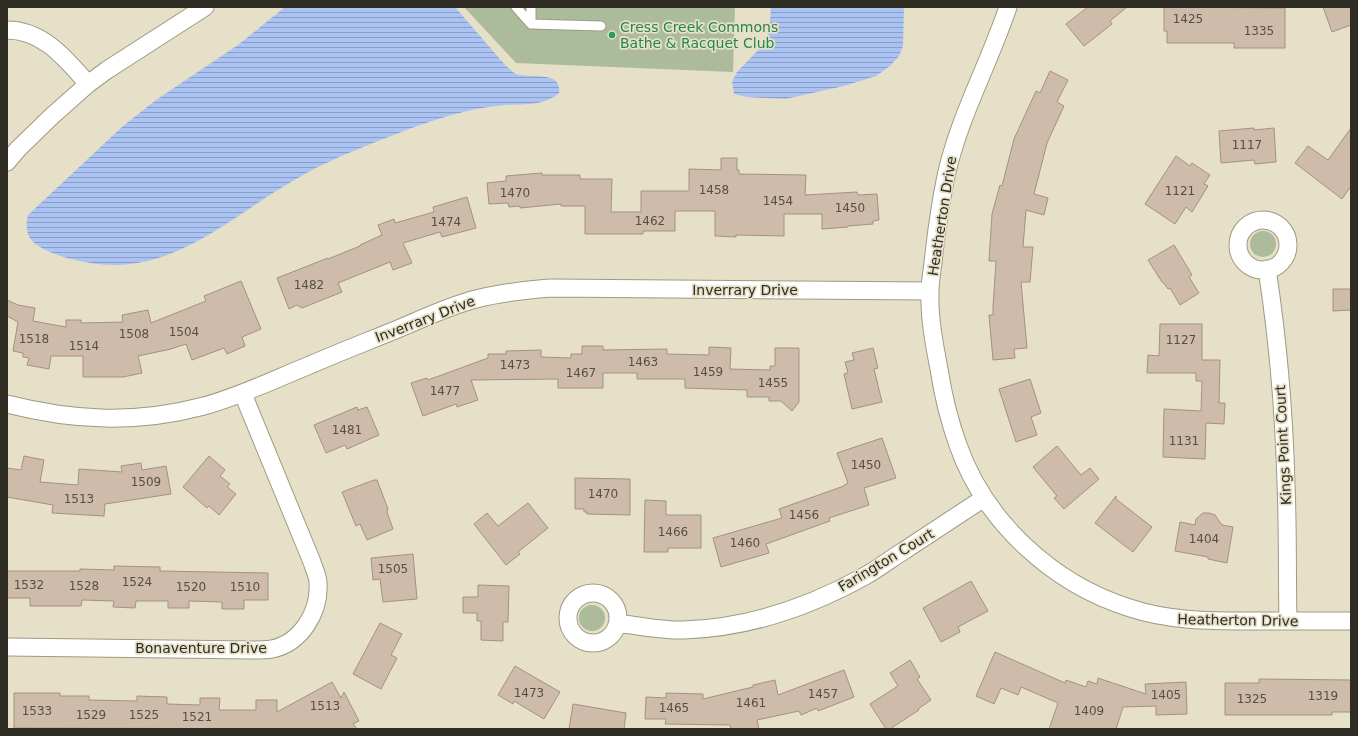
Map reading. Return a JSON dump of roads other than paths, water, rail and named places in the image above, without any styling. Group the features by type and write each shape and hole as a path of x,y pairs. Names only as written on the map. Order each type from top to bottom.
{"street":[{"path":"7,162 46,122 88,84 107,70 205,7"},
{"name":"Heatherton Drive","path":"1008,7 999,34 963,117 951,158 935,238 930,291 932,330 945,405 958,446 967,467 984,498 1017,539 1052,569 1076,585 1105,599 1131,609 1169,618 1201,621 1351,621"},
{"path":"7,30 14,30 37,37 49,44 63,55 88,84"},
{"name":"Kings Point Court","path":"1267,269 1274,316 1281,389 1286,484 1288,621"},
{"name":"Inverrary Drive","path":"7,404 38,412 67,417 106,419 155,416 202,406 243,394 445,310 475,299 514,291 550,288 930,291"},
{"name":"Bonaventure Drive","path":"7,647 253,650 272,649 278,647 299,634 310,620 318,596 318,582 312,562 243,394"},
{"name":"Farington Court","path":"618,623 650,628 683,630 725,627 764,619 826,596 866,575 984,498"}],"lane":[{"path":"516,7 531,24 601,26"},
{"path":"531,7 531,24"}],"water":[{"path":"285,7 455,7 506,66 516,74 551,78 556,81 559,86 559,93 540,102 487,107 451,115 363,147 330,161 306,174 198,241 172,253 145,262 116,265 85,262 54,254 38,246 30,238 27,229 28,215 123,126 156,100 238,45"},
{"path":"771,7 904,7 903,46 899,56 890,66 876,76 844,86 785,99 747,97 734,94 732,82 737,72 766,42 770,24"}],"place":[{"name":"Cress Creek Commons Bathe & Racquet Club","path":"612,35"}]}
